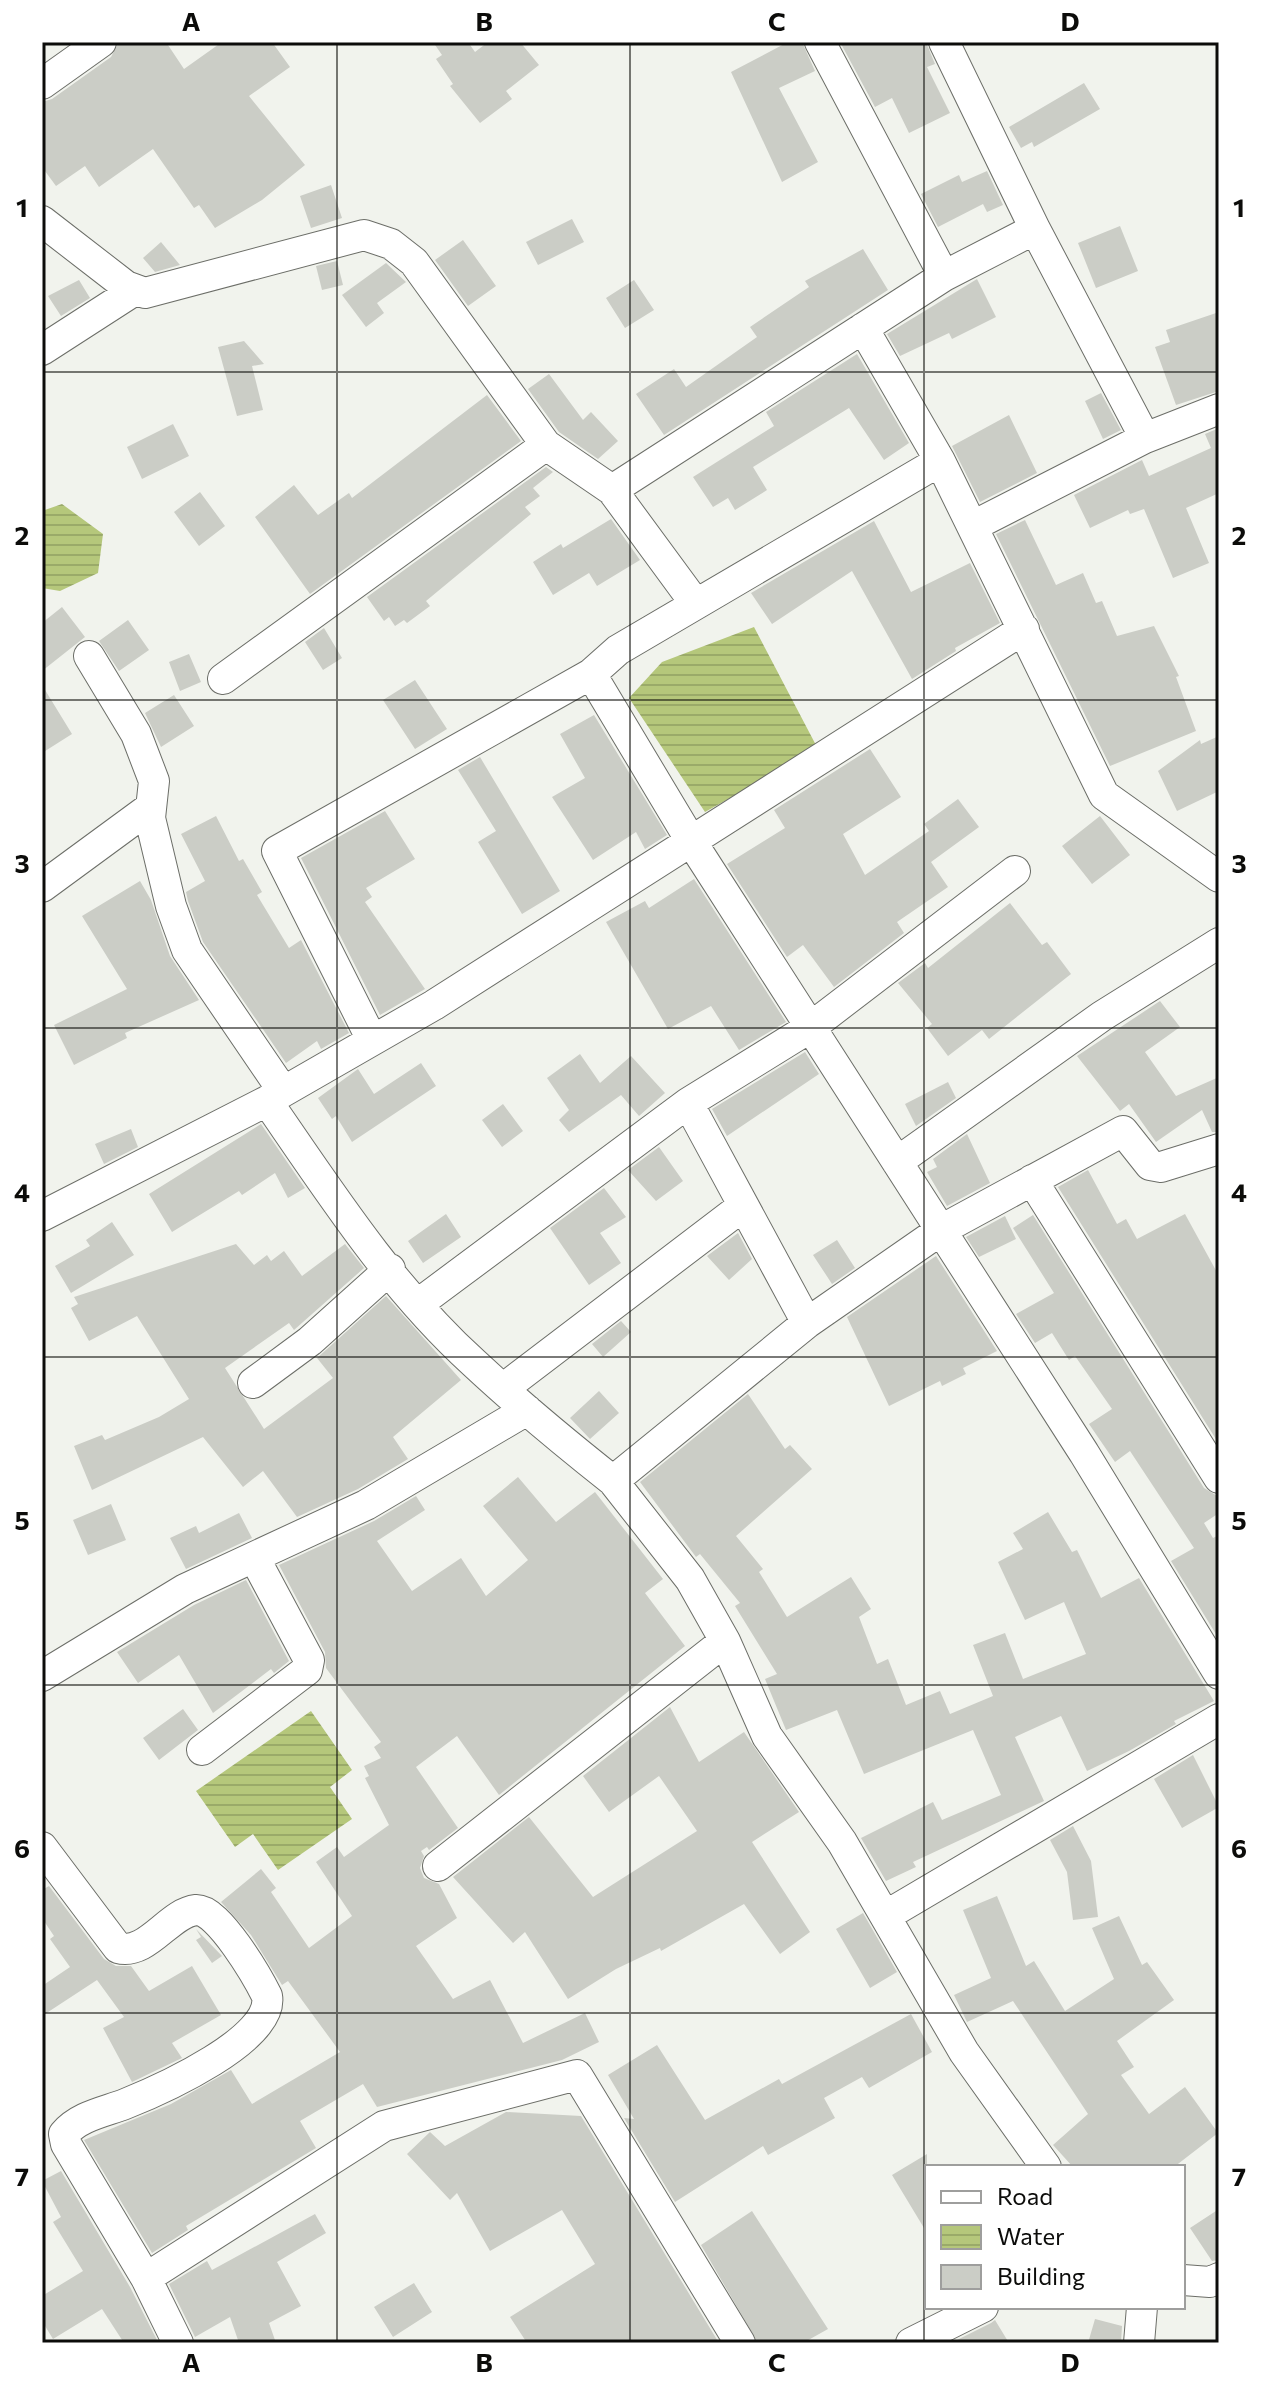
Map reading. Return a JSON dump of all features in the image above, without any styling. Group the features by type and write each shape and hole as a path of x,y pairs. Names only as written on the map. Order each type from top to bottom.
{"street":[{"path":"42,84 101,42"},
{"path":"820,42 944,276"},
{"path":"944,42 1035,229 1145,438"},
{"path":"42,221 135,290 145,293 364,235 391,244 414,262 546,445 612,490 695,603"},
{"path":"612,490 944,276 1035,229"},
{"path":"42,350 135,290"},
{"path":"863,328 940,461 1104,795 1219,877"},
{"path":"973,526 1145,438 1219,409"},
{"path":"223,679 546,445"},
{"path":"372,1040 277,851 591,674 618,650 695,603 940,461"},
{"path":"42,1216 275,1096 434,1005 1024,629"},
{"path":"89,656 136,734 154,781 150,818 171,906 187,950 345,1213 418,1304 474,1363 613,1481 690,1579 725,1641 767,1736 842,1842 964,2052 1045,2165"},
{"path":"591,674 691,841 1179,1603 1218,1671"},
{"path":"42,887 151,807"},
{"path":"418,1304 688,1103 811,1027 1015,871"},
{"path":"897,1162 1102,1016 1219,943"},
{"path":"688,1103 807,1323"},
{"path":"613,1481 807,1323 941,1230 1032,1180 1123,1131 1150,1165 1161,1167 1219,1149"},
{"path":"1032,1180 1219,1478"},
{"path":"504,1388 743,1206"},
{"path":"253,1383 310,1341 390,1269"},
{"path":"42,1676 185,1589 366,1505 527,1410"},
{"path":"202,1750 307,1670 309,1660 254,1557"},
{"path":"438,1866 725,1641"},
{"path":"887,1915 1219,1719"},
{"path":"42,1847 108,1940 118,1948 137,1946 179,1918 202,1911 220,1923 267,1996 269,2007 265,2015 255,2030 232,2049 128,2103 86,2118 64,2134 66,2144 146,2278 178,2343"},
{"path":"146,2278 384,2126 577,2075 740,2343"},
{"path":"1185,2280 1210,2282 1219,2278"},
{"path":"911,2343 979,2309"},
{"path":"1139,2343 1142,2309"}],"water":[{"path":"62,504 103,534 98,573 60,591 42,588 42,511"},
{"path":"754,627 818,749 705,812 629,698 662,662"},
{"path":"311,1711 352,1770 330,1787 352,1819 278,1870 253,1834 235,1847 196,1791"}],"building":[{"path":"119,42 166,42 184,69 222,42 272,42 290,67 249,96 305,165 262,200 215,228 199,205 194,208 153,149 99,187 85,166 56,186 42,167 42,102 52,99 111,57"},
{"path":"433,42 468,42 475,52 488,42 520,42 539,65 506,91 512,99 480,123 450,86 453,84 436,59 442,55"},
{"path":"788,42 802,42 815,71 779,88 818,162 782,182 731,72"},
{"path":"840,42 926,42 935,64 927,67 950,113 909,133 892,98 875,107"},
{"path":"1084,83 1100,109 1034,147 1032,142 1021,148 1009,127"},
{"path":"987,171 1003,205 987,212 983,204 938,227 921,194 959,175 962,182"},
{"path":"331,185 342,218 311,228 300,196"},
{"path":"572,219 584,242 538,265 526,242"},
{"path":"1120,226 1138,271 1096,288 1078,243"},
{"path":"463,240 496,286 468,306 435,260"},
{"path":"161,242 180,265 155,272 143,258"},
{"path":"863,249 888,290 664,435 636,394 674,369 686,387 757,337 750,327 809,287 805,281"},
{"path":"337,261 343,285 322,290 316,266"},
{"path":"386,263 406,282 377,303 384,313 366,327 342,295"},
{"path":"977,279 996,317 952,339 949,333 900,356 887,334"},
{"path":"79,280 90,298 61,316 48,296"},
{"path":"634,280 654,310 625,328 606,298"},
{"path":"1219,312 1219,391 1176,405 1155,347 1170,342 1166,330"},
{"path":"244,341 264,364 252,366 263,410 237,416 218,347"},
{"path":"857,354 909,443 884,460 849,408 753,467 767,490 735,510 728,498 713,507 693,477 774,426 766,412"},
{"path":"549,374 583,420 591,412 618,441 598,459 559,432 528,389"},
{"path":"1101,393 1121,430 1103,439 1085,401"},
{"path":"487,395 521,441 310,594 255,517 294,485 318,515 349,493 352,498"},
{"path":"1009,415 1037,473 980,502 952,446"},
{"path":"173,424 189,456 142,479 127,447"},
{"path":"1219,428 1219,493 1186,508 1209,563 1173,578 1144,509 1130,514 1128,510 1090,528 1074,495 1142,460 1149,476 1211,448 1205,434"},
{"path":"546,467 553,472 533,488 540,496 525,507 531,514 426,601 430,606 407,623 404,620 395,626 389,617 384,621 367,597"},
{"path":"200,492 225,526 199,546 174,512"},
{"path":"611,519 640,560 597,586 589,573 553,595 533,562"},
{"path":"1025,520 1056,585 1083,573 1096,603 1102,601 1117,636 1154,626 1179,676 1176,677 1196,731 1110,766 996,534"},
{"path":"874,521 911,592 970,563 1000,623 955,648 956,651 912,679 852,571 772,624 751,593"},
{"path":"62,607 85,637 42,671 42,623"},
{"path":"128,620 149,650 119,671 99,641"},
{"path":"324,628 342,658 323,670 305,642"},
{"path":"189,654 201,682 180,691 169,662"},
{"path":"415,680 447,729 415,749 383,700"},
{"path":"42,685 72,734 42,753"},
{"path":"174,695 194,726 161,747 145,713"},
{"path":"594,715 667,835 645,849 636,832 593,860 552,797 585,778 560,734"},
{"path":"1219,736 1219,791 1177,811 1158,771 1200,740 1201,744"},
{"path":"870,749 901,797 843,834 865,875 929,831 924,824 958,799 979,827 931,862 948,887 897,922 904,933 834,987 803,945 787,957 727,864 785,828 774,810"},
{"path":"480,757 560,891 522,914 478,842 496,831 458,770"},
{"path":"385,811 415,859 366,888 372,897 365,902 425,989 380,1015 301,858"},
{"path":"216,816 239,861 243,859 262,892 257,895 289,948 301,940 349,1033 321,1049 317,1041 286,1063 203,942 188,901 186,892 205,881 181,834"},
{"path":"1100,816 1130,855 1092,884 1062,846"},
{"path":"694,879 786,1022 739,1050 711,1006 668,1029 606,922 645,901 649,908"},
{"path":"140,881 151,900 170,956 199,1000 125,1033 127,1038 74,1065 54,1025 127,989 82,916"},
{"path":"1010,903 1042,945 1047,942 1071,974 989,1039 982,1030 948,1056 927,1028 932,1024 898,983 925,963 928,968"},
{"path":"1160,1001 1180,1027 1145,1052 1176,1096 1219,1077 1219,1132 1212,1132 1202,1110 1156,1142 1129,1104 1120,1111 1077,1056"},
{"path":"805,1052 819,1074 727,1136 712,1109"},
{"path":"580,1054 600,1083 631,1056 665,1093 639,1116 621,1095 569,1132 559,1120 569,1110 547,1078"},
{"path":"421,1063 436,1086 352,1142 336,1116 332,1119 318,1098 358,1069 374,1094"},
{"path":"948,1082 956,1098 916,1126 905,1104"},
{"path":"503,1104 523,1131 502,1147 482,1120"},
{"path":"261,1124 305,1188 288,1198 275,1173 242,1195 239,1191 172,1232 149,1194"},
{"path":"131,1129 138,1147 104,1164 95,1144"},
{"path":"967,1134 990,1183 947,1206 927,1172 937,1167 933,1159"},
{"path":"659,1147 683,1181 656,1201 628,1170"},
{"path":"1088,1170 1117,1224 1126,1219 1137,1239 1185,1214 1219,1276 1219,1444 1058,1187"},
{"path":"604,1188 626,1217 600,1233 621,1263 589,1285 550,1228"},
{"path":"446,1214 461,1237 423,1263 408,1241"},
{"path":"1033,1215 1204,1488 1219,1497 1219,1513 1204,1523 1213,1538 1219,1535 1219,1639 1171,1561 1194,1548 1130,1451 1115,1462 1089,1424 1112,1409 1075,1356 1069,1360 1052,1333 1035,1343 1016,1314 1054,1293 1013,1228"},
{"path":"1005,1216 1016,1239 979,1257 966,1237"},
{"path":"112,1222 134,1255 71,1293 55,1266 90,1246 86,1240"},
{"path":"738,1233 752,1259 729,1280 707,1256"},
{"path":"837,1240 855,1268 832,1284 813,1255"},
{"path":"236,1244 254,1265 267,1255 271,1261 284,1251 302,1276 345,1244 364,1268 294,1330 289,1323 225,1368 264,1429 333,1378 317,1358 386,1296 461,1380 393,1437 408,1459 358,1489 297,1517 263,1471 243,1487 203,1437 92,1490 74,1446 102,1435 105,1440 159,1417 189,1399 137,1316 89,1341 71,1308 78,1304 74,1297"},
{"path":"936,1256 997,1351 963,1368 966,1374 942,1386 940,1381 889,1406 847,1317"},
{"path":"621,1321 631,1332 603,1357 592,1344"},
{"path":"599,1391 619,1413 590,1439 570,1418"},
{"path":"748,1394 785,1449 790,1445 812,1469 736,1536 763,1569 759,1572 787,1617 851,1577 871,1609 859,1617 877,1664 888,1659 906,1705 940,1691 950,1714 993,1696 973,1645 1005,1633 1023,1679 1086,1654 1064,1602 1025,1620 998,1562 1023,1549 1013,1533 1048,1512 1072,1552 1077,1550 1101,1598 1139,1578 1214,1701 1174,1721 1176,1724 1129,1751 1087,1771 1061,1716 1015,1737 1044,1801 913,1862 916,1867 886,1881 861,1838 933,1802 942,1820 1001,1795 973,1730 864,1774 837,1710 786,1730 765,1679 777,1674 735,1606 740,1603 700,1554 696,1557 640,1482"},
{"path":"518,1477 556,1522 595,1492 663,1579 645,1593 685,1646 499,1795 457,1736 416,1767 458,1828 429,1850 427,1847 421,1851 424,1856 420,1868 424,1878 439,1884 457,1918 416,1946 453,1999 490,1980 523,2043 585,2013 599,2042 562,2060 377,2107 363,2084 300,2121 316,2148 186,2226 188,2230 152,2253 84,2140 171,2104 231,2070 252,2104 340,2052 288,1981 282,1985 251,1935 221,1902 261,1869 276,1888 271,1892 309,1948 352,1916 316,1862 337,1847 344,1857 389,1825 365,1778 369,1776 364,1766 381,1758 374,1747 381,1742 326,1668 325,1652 279,1565 374,1521 416,1496 425,1510 377,1541 412,1591 461,1558 486,1596 528,1560 483,1506"},
{"path":"111,1504 126,1540 88,1555 73,1520"},
{"path":"239,1513 252,1538 186,1569 170,1538 196,1526 199,1533"},
{"path":"246,1580 289,1661 274,1673 271,1669 213,1713 179,1655 138,1683 117,1652 194,1605"},
{"path":"670,1707 699,1762 744,1732 799,1812 752,1842 810,1932 780,1954 744,1904 661,1951 660,1948 616,1969 568,1999 525,1932 513,1943 453,1877 529,1817 593,1897 697,1831 659,1776 609,1812 583,1776"},
{"path":"183,1709 198,1730 159,1760 143,1738"},
{"path":"1193,1755 1219,1807 1182,1828 1154,1779"},
{"path":"1073,1826 1091,1861 1098,1917 1073,1920 1067,1872 1050,1840"},
{"path":"49,1886 104,1959 116,1966 131,1966 149,1991 192,1966 221,2015 172,2043 182,2058 132,2082 103,2028 124,2017 97,1980 42,2016 42,1986 70,1967 50,1939 54,1936 42,1918 42,1890"},
{"path":"997,1896 1026,1966 1034,1961 1065,2011 1114,1979 1092,1928 1119,1916 1142,1965 1147,1962 1174,2000 1117,2041 1134,2067 1121,2075 1149,2114 1185,2087 1218,2133 1177,2165 1071,2165 1053,2145 1088,2114 1013,2001 967,2022 954,1995 991,1978 963,1910"},
{"path":"863,1913 897,1972 870,1988 836,1929"},
{"path":"196,1929 222,1956 212,1963 196,1940 201,1937"},
{"path":"911,2014 932,2052 869,2088 862,2077 824,2098 835,2118 768,2155 763,2146 675,2202 624,2118 634,2119 608,2075 657,2045 705,2120 779,2079 782,2084"},
{"path":"506,2112 581,2116 719,2343 527,2343 510,2317 595,2264 562,2210 490,2251 457,2193 450,2200 407,2154 430,2132 445,2146"},
{"path":"927,2154 925,2230 892,2175"},
{"path":"61,2171 130,2287 157,2340 152,2343 124,2343 102,2309 53,2339 42,2321 42,2296 83,2271 53,2222 61,2217 42,2181"},
{"path":"1219,2209 1219,2260 1212,2261 1190,2228"},
{"path":"752,2211 828,2329 803,2343 758,2343 701,2245"},
{"path":"315,2214 326,2233 277,2262 301,2306 269,2323 276,2343 239,2343 230,2317 195,2337 169,2284 207,2261 212,2270"},
{"path":"414,2283 432,2312 393,2337 374,2307"},
{"path":"1095,2319 1122,2326 1121,2343 1088,2343"},
{"path":"995,2320 1009,2343 951,2343 991,2323"}]}
